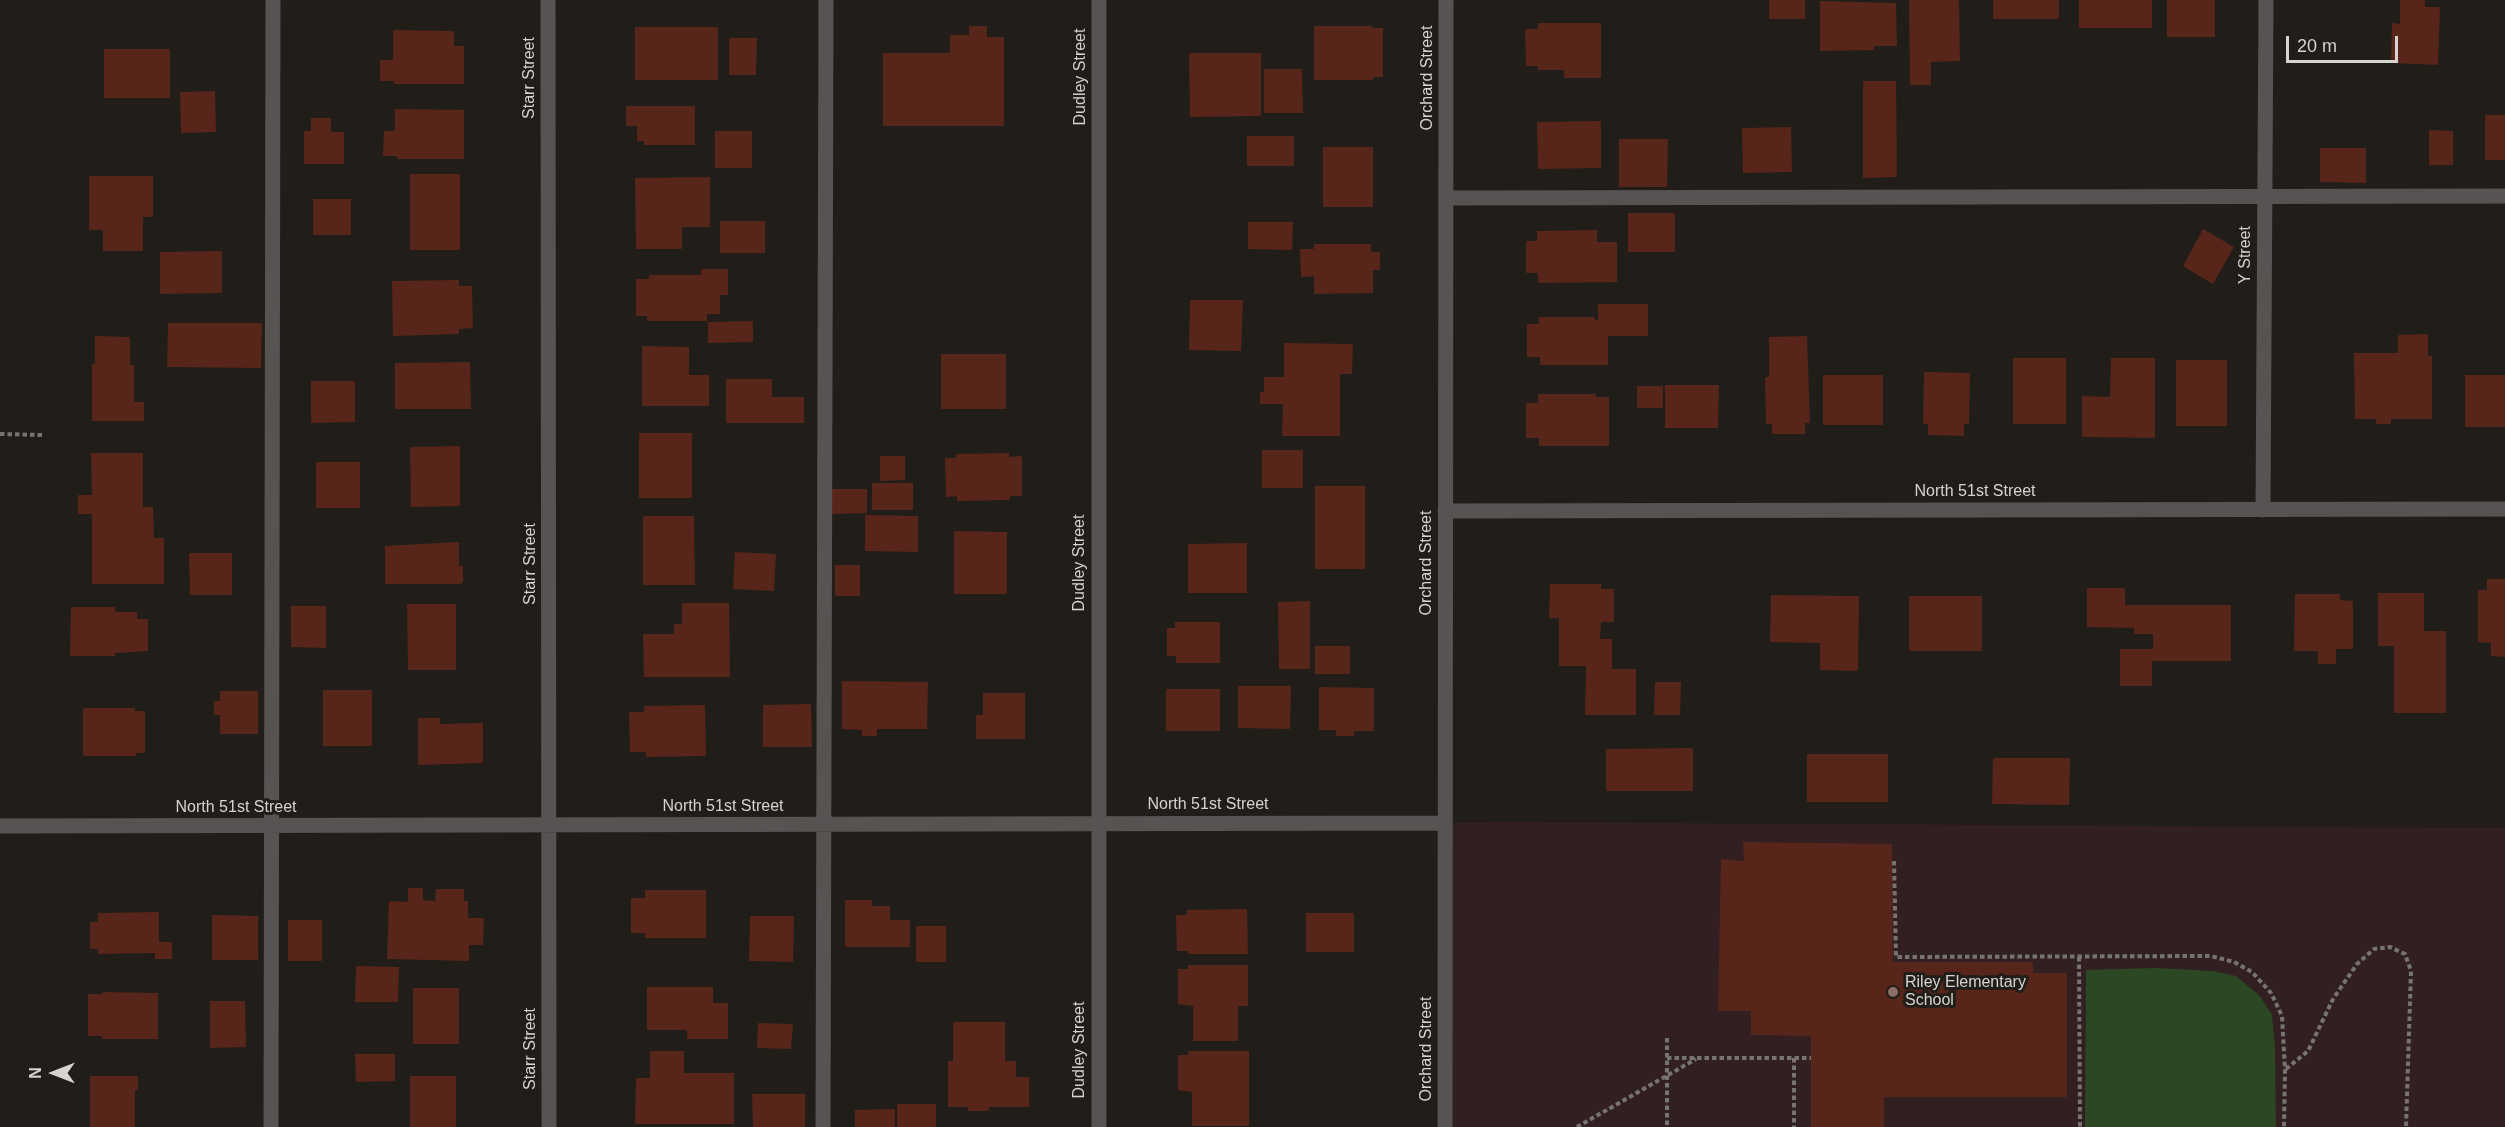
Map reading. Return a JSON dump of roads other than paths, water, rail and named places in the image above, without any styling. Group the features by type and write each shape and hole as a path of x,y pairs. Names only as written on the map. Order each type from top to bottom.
{"street":[{"path":"272,1127 273,0"},
{"name":"Starr Street","path":"548,0 549,1127"},
{"path":"823,1127 822,825 826,0"},
{"name":"Dudley Street","path":"1099,0 1099,1127"},
{"name":"Orchard Street","path":"1445,1127 1446,0"},
{"name":"Y Street","path":"2263,510 2266,0"},
{"path":"1446,198 2505,196"},
{"name":"North 51st Street","path":"1445,511 2505,509"},
{"name":"North 51st Street","path":"0,826 1445,823"}],"place":[{"name":"Riley Elementary School","path":"1893,992"}]}
